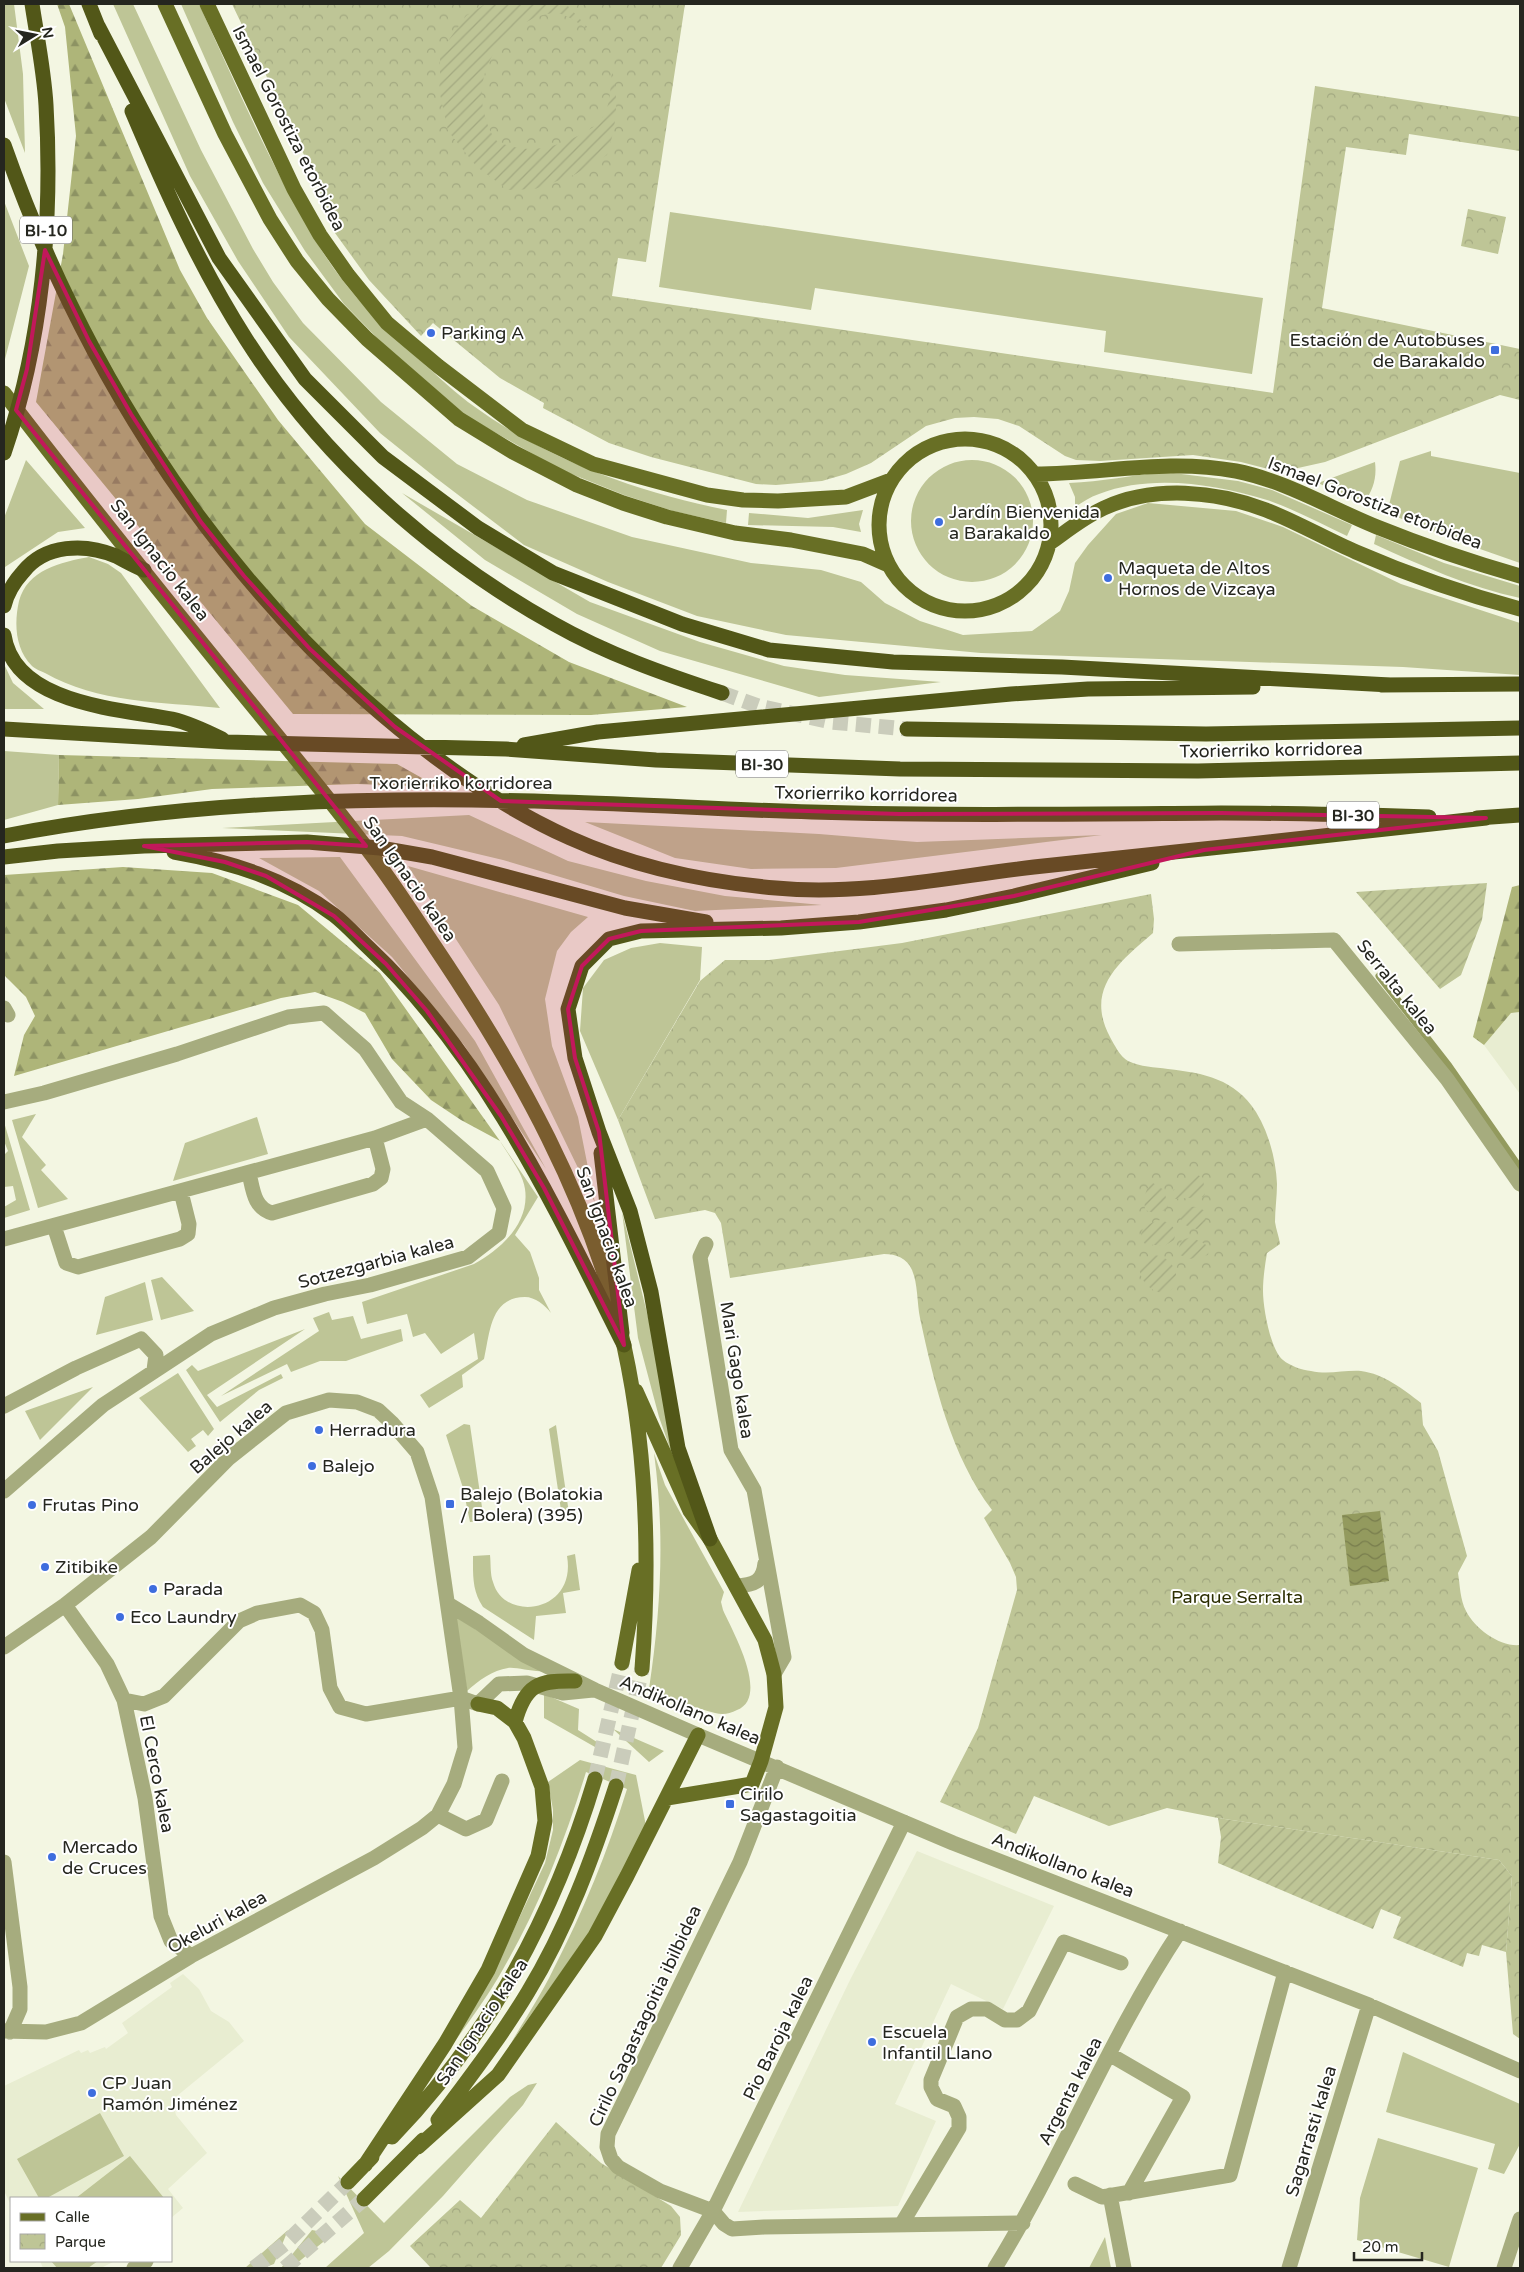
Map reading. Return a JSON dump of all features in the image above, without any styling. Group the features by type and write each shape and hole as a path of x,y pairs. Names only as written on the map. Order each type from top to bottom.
{"highway":[{"name":"BI-10","path":"4,453 27,369 40,293 46,241 46,104 32,4"},
{"path":"89,4 163,182 206,272 246,340 282,390 354,473 412,527 478,578 554,625 616,655 722,693"},
{"path":"98,26 219,258 305,379 383,457 478,528 553,573 682,624 769,650 893,662 1062,667 1390,685"},
{"path":"4,145 32,221 61,287 131,414 201,522 244,576 310,649 395,727 447,766 517,811 571,838 626,859 672,871 732,883 782,889 840,889 1486,818"},
{"path":"4,606 13,583 26,568 40,557 58,550 74,547 92,549 116,557 144,570"},
{"path":"4,635 5,644 16,665 33,679 53,691 84,704 174,720 203,729 228,742"},
{"path":"506,749 598,732 1010,694 1088,690 1520,684"},
{"name":"Txorierriko korridorea","path":"4,728 228,742 506,749 656,760 890,768 1042,771 1198,771 1520,763"},
{"path":"907,728 1027,732 1206,734 1520,728"},
{"name":"Txorierriko korridorea","path":"4,836 59,825 156,812 251,805 392,800 558,802 899,814 1221,813 1486,818 1520,815"},
{"path":"4,857 58,851 144,846 307,842 380,848 432,857 625,908 740,928"},
{"path":"144,846 225,862 266,876 298,893 334,916 386,964 428,1010 468,1065 501,1116 544,1188 624,1345"},
{"path":"710,1539 678,1448 651,1292 630,1211 599,1132 575,1058 568,1010 582,966 609,940 641,930 829,925 946,910 1014,896 1204,850"},
{"path":"599,1132 624,1345"}],"main road":[{"path":"165,4 225,134 270,219 297,261 328,299 368,340 459,419 513,452 577,485 623,503 666,517 734,533 791,540 863,554 888,566"},
{"name":"Ismael Gorostiza etorbidea","path":"207,4 294,189 320,235 348,275 387,323 438,366 522,430 593,464 707,495 743,500 778,501 846,497 891,480"},
{"name":"San Ignacio kalea","path":"4,393 370,852 488,1028 543,1128 592,1238 624,1345 630,1379"},
{"path":"962,438 990,442 1015,454 1035,474 1047,495 1052,519 1050,543 1041,568 1024,589 1003,604 977,612 951,611 926,603 904,587 888,566 879,537 881,508 891,480 910,458 934,444 962,438"},
{"name":"Ismael Gorostiza etorbidea","path":"1035,474 1067,474 1154,465 1184,464 1236,471 1277,482 1376,526 1475,563 1520,576"},
{"path":"1050,543 1095,513 1128,498 1158,493 1186,493 1227,499 1266,510 1358,553 1468,595 1520,609"},
{"path":"630,1379 690,1511 710,1539 765,1640 774,1674 776,1708 761,1761 752,1784 666,1798"},
{"path":"630,1379 642,1477 646,1609 642,1669"},
{"path":"622,1663 644,1539"},
{"path":"515,1722 525,1694 537,1686 555,1680 575,1681"},
{"path":"365,2165 445,2044 488,1970 538,1856 545,1821 542,1787 524,1738 515,1722 497,1708 478,1704"},
{"path":"418,2147 498,2075 595,1936 698,1735"},
{"name":"San Ignacio kalea","path":"348,2182 410,2118 448,2073 498,2002 555,1891 581,1826 595,1779"},
{"name":"San Ignacio kalea","path":"364,2199 418,2147 486,2056 529,1991 579,1889 616,1786"}],"street":[{"name":"Serralta kalea","path":"1179,944 1334,940 1447,1079 1520,1184"},
{"name":"Sotzezgarbia kalea","path":"4,1102 44,1093 177,1054 288,1017 324,1013 365,1049 401,1102 427,1119 487,1171 504,1208 499,1233 468,1257 370,1285 325,1294 274,1308 211,1334 154,1370 104,1405 4,1491"},
{"path":"4,1239 375,1138 427,1119"},
{"path":"249,1173 257,1203 263,1211 272,1213 373,1184 381,1178 383,1169 375,1138"},
{"path":"54,1226 66,1264 78,1267 87,1265 180,1239 188,1234 189,1224 180,1192"},
{"name":"Mari Gago kalea","path":"706,1244 700,1257 731,1450 754,1490 784,1657 774,1674"},
{"path":"4,1406 76,1368 141,1339 156,1355 154,1370"},
{"name":"Balejo kalea","path":"4,1647 65,1605 151,1537 230,1458 286,1413 329,1400 357,1402 378,1410 392,1422 417,1452 432,1497 461,1698"},
{"name":"Mari Gago kalea","path":"736,1586 752,1585 759,1581 764,1573 765,1556"},
{"name":"Andikollano kalea","path":"448,1604 524,1655 575,1681 698,1735 904,1822 1369,2005 1520,2071"},
{"name":"El Cerco kalea","path":"65,1605 107,1664 124,1700 145,1798 161,1916 171,1941 191,1956"},
{"path":"124,1700 144,1704 164,1696 240,1621 258,1613 300,1605 314,1613 322,1630 330,1688 340,1708 366,1714 461,1698 478,1704"},
{"name":"Andikollano kalea","path":"478,1704 499,1684 527,1683 563,1693 595,1690"},
{"name":"Okeluri kalea","path":"7,2032 46,2032 81,2023 191,1956 374,1858 422,1828 438,1815 454,1784 465,1748 461,1698"},
{"name":"Cirilo Sagastagoitia ibilbidea","path":"777,1767 740,1862 608,2134 611,2159 618,2167 660,2191 713,2211 724,2224 732,2229 764,2226 1023,2223"},
{"path":"438,1815 466,1829 486,1820 502,1781"},
{"name":"Pio Baroja kalea","path":"680,2268 713,2211 904,1822"},
{"path":"4,1862 20,1987 20,2009 7,2032"},
{"name":"Argenta kalea","path":"994,2268 1023,2223 1109,2054 1180,1931"},
{"path":"901,2225 959,2128 959,2117 954,2106 937,2099 931,2087 931,2080 957,2017 971,2009 987,2009 1005,2020 1017,2020 1029,2011 1064,1942 1121,1963"},
{"path":"1075,2184 1102,2197 1230,2175 1285,1972"},
{"name":"Sagarrasti kalea","path":"1289,2268 1369,2005"},
{"path":"1109,2054 1183,2097 1129,2193"},
{"path":"1110,2196 1124,2268"},
{"path":"1504,2268 1520,2219"}],"highlighted area":[{"path":"45,250 89,341 131,414 201,522 244,576 310,649 395,727 501,801 899,814 1221,813 1486,818 1204,850 1014,896 859,922 641,931 609,939 582,966 568,1009 575,1058 599,1132 624,1345 544,1188 501,1116 427,1011 386,964 334,916 266,876 225,862 144,846 307,842 366,846 16,410 27,369"}],"shaded area":[{"path":"1520,1012 1520,1094 1484,1045 1511,1013"},
{"name":"Escuela Infantil Llano","path":"917,1851 1054,1906 1003,2009 951,1984 895,2104 936,2121 898,2206 738,2212 850,1980"},
{"name":"CP Juan Ramón Jiménez","path":"183,1974 199,1989 211,2011 229,2022 244,2041 172,2100 176,2115 207,2153 168,2189 183,2208 172,2217 172,2197 10,2197 10,2203 4,2191 4,2086 79,2050 81,2053 88,2050 90,2053 105,2047 106,2049 128,2033 122,2023 172,1987 170,1983"},
{"path":"40,2262 113,2262 101,2268 43,2268"}],"green space":[{"path":"4,4 14,4 23,74 25,153 4,98"},
{"path":"57,4 69,4 180,270 207,318 278,420 365,524 472,606 569,662 687,707 591,715 293,714 36,402 63,254 76,136 65,27"},
{"path":"113,4 133,4 201,150 253,249 273,282 303,323 381,402 457,464 527,500 632,537 751,563 821,570 861,582 885,603 920,621 963,635 1032,631 1060,611 1069,591 1075,563 1088,545 1116,514 1148,503 1236,511 1283,527 1401,584 1520,623 1520,675 1403,667 981,653 786,635 697,616 608,582 524,545 380,433 289,337 238,261 190,176"},
{"path":"181,4 199,4 240,95 300,214 339,276 392,335 468,402 533,443 564,459 627,484 693,503 727,510 726,523 673,511 624,495 559,469 468,417 382,343 344,304 305,251 263,183 233,122"},
{"path":"232,4 685,4 646,262 618,258 612,296 1273,393 1315,86 1520,117 1520,151 1409,134 1406,155 1346,147 1322,308 1520,349 1520,400 1500,395 1325,462 1280,472 1241,462 1193,455 1100,461 1076,460 1065,456 1019,426 998,419 974,417 955,418 926,426 871,463 846,474 822,481 776,485 756,484 651,457 609,443 543,408 544,403 500,378 433,323 421,336 369,280 335,233 315,178"},
{"path":"485,4 566,4 591,31 565,15 557,13 546,14 519,26 498,47 490,59 482,87 482,101 486,119 490,131 496,140 499,143 518,148 533,149 569,140 593,128 605,114 608,105 612,69 616,91 616,112 607,155 574,175 535,189 508,190 477,167 448,131 440,94 440,52 466,16"},
{"path":"4,201 29,266 4,363"},
{"path":"1468,209 1506,217 1498,254 1461,246"},
{"path":"670,212 1263,298 1252,374 1104,352 1106,331 815,288 811,310 659,287"},
{"path":"1431,451 1431,456 1520,473 1520,563 1387,513 1400,461"},
{"path":"26,460 85,528 58,532 5,567 4,572 4,518"},
{"path":"972,460 995,465 1015,478 1028,498 1033,521 1028,544 1015,564 995,577 972,582 949,577 929,564 916,544 911,521 916,498 929,478 949,465"},
{"path":"1375,462 1374,484 1364,504 1318,483"},
{"path":"1165,472 1238,481 1272,490 1352,525 1347,536 1267,500 1247,494 1183,483 1140,484 1119,488 1096,495 1075,507 1075,497 1069,483"},
{"path":"402,493 590,602 700,642 784,666 845,675 941,682 819,697 660,651 577,614 485,560"},
{"path":"863,510 859,524 861,532 833,527 748,525 749,513 808,518"},
{"path":"1376,535 1444,563 1520,586 1520,598 1464,582 1410,560 1374,544"},
{"path":"89,557 108,564 121,573 220,708 130,700 108,696 65,683 32,666 22,652 16,627 17,609 23,590 29,582 46,569"},
{"path":"4,664 13,683 44,709 4,709"},
{"path":"4,751 59,755 58,805 4,820"},
{"path":"59,755 397,764 438,787 357,784 212,789 138,799 58,805"},
{"path":"469,815 568,861 646,881 725,896 822,905 695,911 624,896 503,860 402,836 222,828"},
{"path":"585,822 819,834 917,842 1102,835 836,868 751,869 675,858"},
{"path":"340,857 475,1041 546,1169 464,1045 392,957 319,891 259,858"},
{"path":"408,866 588,917 571,932 557,951 545,999 552,1046 578,1117 595,1203 499,1005"},
{"path":"123,867 212,873 298,905 380,973 500,1141 461,1120 431,1100 392,1059 365,1013 343,1002 315,992 281,998 14,1076 24,1035 35,1016 26,997 4,975 4,875"},
{"path":"1487,883 1482,920 1461,975 1440,989 1356,892"},
{"path":"1520,885 1520,1012 1511,1013 1484,1045 1473,1037 1512,887"},
{"name":"Parque Serralta","path":"1151,894 1154,919 1153,933 1118,965 1104,990 1101,1004 1103,1020 1110,1037 1120,1053 1128,1061 1143,1066 1194,1073 1218,1080 1238,1092 1256,1112 1268,1138 1276,1175 1275,1222 1280,1244 1267,1253 1263,1291 1264,1307 1274,1347 1283,1360 1304,1370 1317,1372 1361,1371 1378,1375 1421,1403 1423,1425 1438,1451 1467,1556 1458,1573 1464,1607 1475,1624 1489,1636 1504,1643 1520,1645 1520,2039 1513,2034 1506,1952 1512,1876 1499,1860 1218,1818 1167,1808 1109,1826 1034,1796 1016,1834 940,1802 978,1728 1017,1590 1016,1577 1010,1563 984,1518 992,1510 965,1466 946,1418 925,1343 912,1270 907,1262 901,1258 884,1254 730,1278 721,1223 715,1213 705,1210 655,1219 618,1120 700,981 725,960 769,960 902,943"},
{"path":"660,943 702,947 700,980 618,1120 580,1031 583,988 604,960 631,948"},
{"path":"36,1114 22,1137 46,1165 41,1170 68,1199 38,1208 12,1120"},
{"path":"257,1117 268,1154 173,1181 185,1143"},
{"path":"4,1122 30,1210 4,1218 4,1207 16,1200 13,1186 4,1187 4,1155 8,1151 4,1141"},
{"path":"500,1141 538,1197 515,1235 530,1252 539,1278 539,1290 551,1313 540,1302 529,1297 513,1299 505,1303 498,1310 490,1328 484,1359 462,1375 463,1387 429,1408 420,1395 478,1359 474,1333 441,1354 425,1333 413,1337 407,1314 367,1324 362,1302 474,1264 494,1251 512,1234 523,1213 525,1189 518,1170"},
{"path":"1198,1175 1203,1178 1205,1194 1203,1197 1174,1199 1173,1190 1190,1183"},
{"path":"1153,1183 1164,1190 1168,1206 1166,1210 1154,1213 1145,1210 1146,1191"},
{"path":"1198,1207 1205,1211 1206,1225 1202,1231 1185,1225 1182,1222 1180,1213 1185,1208"},
{"path":"622,1212 649,1321 678,1471 659,1417 638,1338"},
{"path":"1160,1220 1173,1227 1175,1232 1174,1240 1164,1246 1145,1244 1141,1235 1142,1231 1147,1225"},
{"path":"1191,1237 1209,1248 1208,1255 1190,1259 1180,1255 1179,1247 1182,1240"},
{"path":"1154,1255 1168,1261 1173,1266 1175,1272 1175,1284 1166,1293 1157,1292 1150,1288 1141,1276 1141,1262"},
{"path":"162,1277 194,1311 161,1320 151,1280"},
{"path":"145,1282 153,1320 96,1335 105,1297"},
{"path":"329,1312 332,1320 353,1316 361,1339 401,1329 403,1341 346,1361 320,1361 291,1372 287,1364 221,1396 319,1331 313,1318"},
{"path":"305,1329 207,1395 217,1407 281,1374 283,1378 259,1390 220,1422 186,1370 192,1365 198,1371"},
{"path":"178,1373 214,1429 208,1436 203,1430 191,1439 196,1446 188,1452 139,1398"},
{"path":"93,1387 40,1440 25,1411"},
{"path":"464,1424 470,1425 484,1521 470,1522 463,1488 446,1435"},
{"path":"556,1425 570,1520 562,1517 549,1429"},
{"path":"654,1453 665,1485 724,1592 721,1602 723,1610 746,1663 750,1678 750,1692 746,1703 729,1713 721,1714 707,1711 649,1689 659,1601 660,1571 660,1513"},
{"path":"575,1554 580,1590 563,1593 566,1613 536,1616 534,1640 483,1607 479,1601 474,1583 473,1556 490,1555 492,1579 500,1595 511,1603 524,1607 538,1606 551,1600 561,1590 567,1575 567,1556"},
{"path":"456,1617 544,1671 502,1669 486,1676 467,1691"},
{"path":"544,1694 579,1709 578,1730 600,1744 595,1747 544,1718"},
{"path":"613,1729 664,1751 649,1762"},
{"path":"580,1760 636,1775 646,1826 593,1927 511,2043 543,1989 575,1926 603,1858 627,1789 586,1772 560,1849 539,1899 497,1980 453,2044 498,1963 545,1863 553,1830 553,1810 548,1782"},
{"path":"1218,1818 1499,1860 1512,1876 1506,1952 1482,1945 1479,1956 1467,1953 1463,1967 1393,1938 1401,1917 1381,1909 1373,1929 1218,1863 1221,1837"},
{"path":"1403,2052 1520,2104 1520,2144 1504,2174 1488,2169 1495,2144 1386,2112"},
{"path":"537,2083 523,2105 443,2196 389,2251 368,2268 325,2268 364,2233 338,2176 384,2223 510,2097 528,2085"},
{"path":"100,2113 124,2156 49,2197 38,2197 17,2159"},
{"path":"556,2122 601,2163 671,2206 680,2217 681,2235 661,2268 431,2268 410,2246 460,2200 481,2218"},
{"path":"1378,2138 1478,2168 1449,2267 1357,2240 1360,2198"},
{"path":"130,2156 163,2197 77,2197"},
{"path":"288,2230 274,2264 263,2268 245,2268"},
{"path":"312,2230 333,2234 291,2268 281,2268"},
{"path":"1105,2237 1111,2268 1089,2268"},
{"path":"52,2262 97,2262 88,2268 57,2268"}],"water":[{"path":"1380,1511 1389,1581 1350,1586 1342,1515"}],"waterway":[{"path":"1379,976 1449,1066 1520,1168"}],"tunnel":[{"path":"722,693 758,706 831,722 907,729"},
{"path":"595,1779 622,1663"},
{"path":"616,1786 642,1669"},
{"path":"254,2268 286,2243 348,2182"},
{"path":"285,2268 364,2199"}],"place":[{"name":"Parking A","path":"431,333"},
{"name":"Estación de Autobuses de Barakaldo","path":"1495,350"},
{"name":"Jardín Bienvenida a Barakaldo","path":"939,522"},
{"name":"Maqueta de Altos Hornos de Vizcaya","path":"1108,578"},
{"name":"Herradura","path":"319,1430"},
{"name":"Balejo","path":"312,1466"},
{"name":"Balejo (Bolatokia / Bolera) (395)","path":"450,1504"},
{"name":"Frutas Pino","path":"32,1505"},
{"name":"Zitibike","path":"45,1567"},
{"name":"Parada","path":"153,1589"},
{"name":"Eco Laundry","path":"120,1617"},
{"name":"Cirilo Sagastagoitia","path":"730,1804"},
{"name":"Mercado de Cruces","path":"52,1857"},
{"name":"Escuela Infantil Llano","path":"872,2042"},
{"name":"CP Juan Ramón Jiménez","path":"92,2093"}]}
